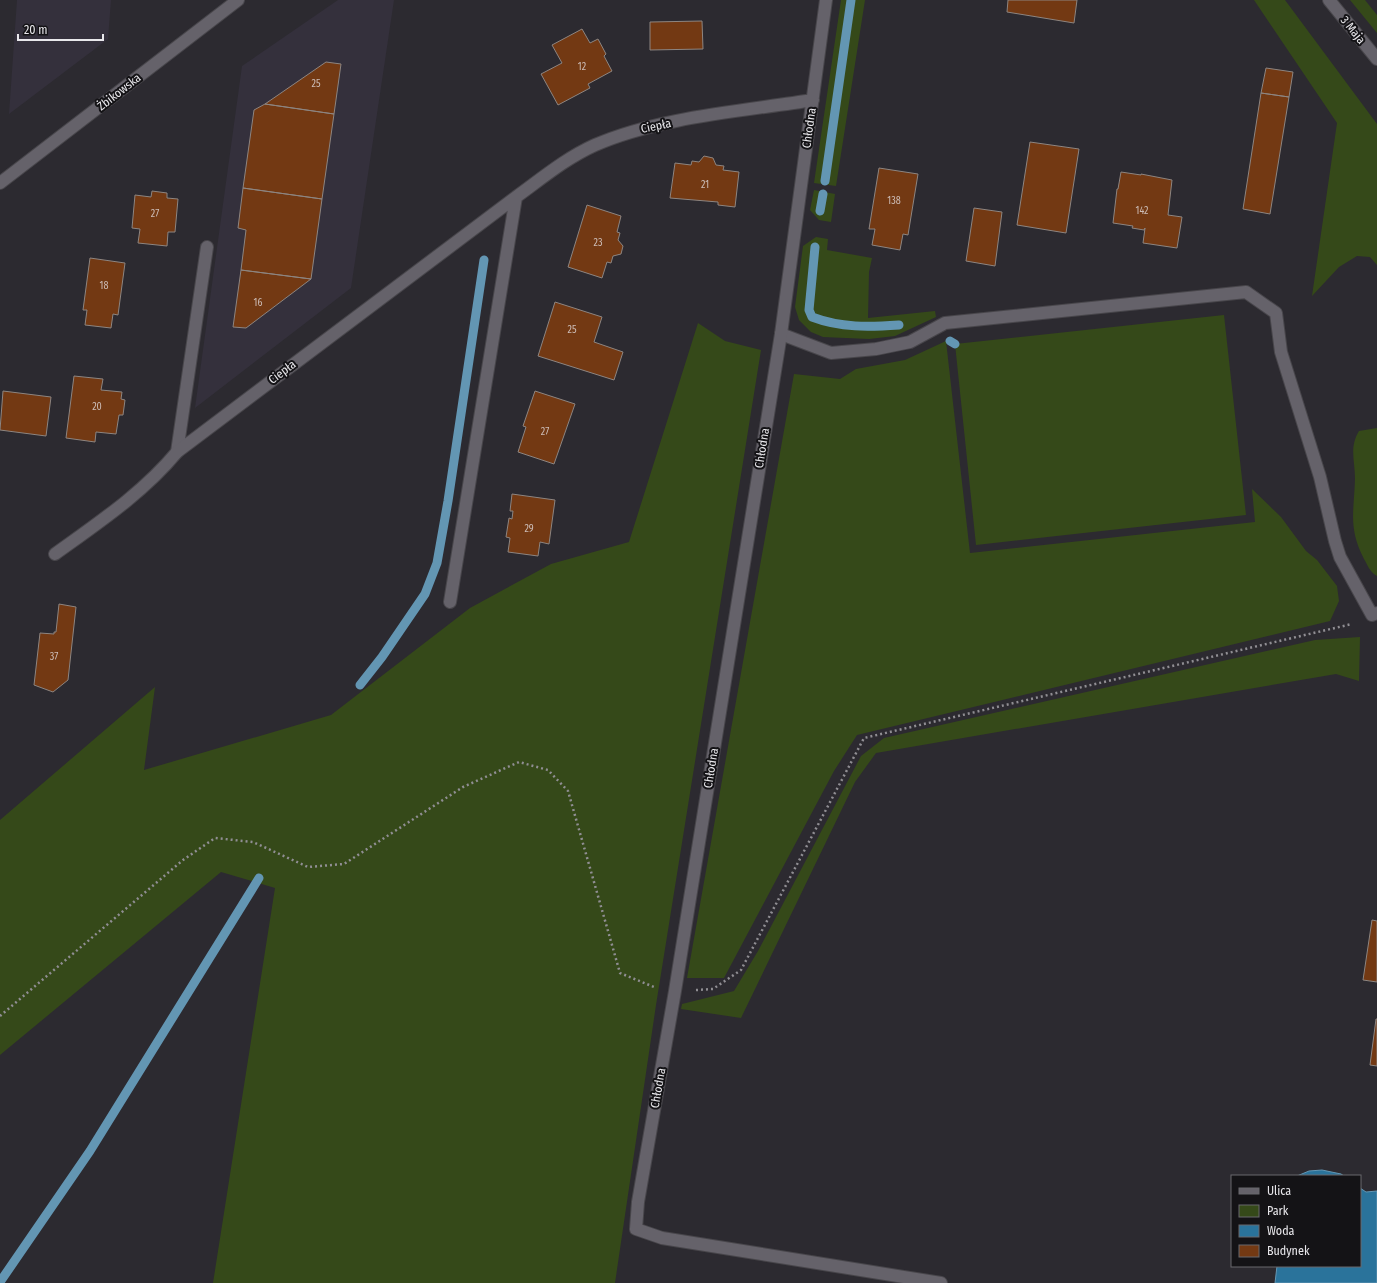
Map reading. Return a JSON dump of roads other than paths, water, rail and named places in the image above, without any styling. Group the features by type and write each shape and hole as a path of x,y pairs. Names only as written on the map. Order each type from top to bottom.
{"street":[{"name":"Żbikowska","path":"0,183 238,0"},
{"name":"Chłodna","path":"826,0 781,334 675,991 638,1202 636,1229 662,1238 941,1283"},
{"name":"3 Maja","path":"1329,0 1377,59"},
{"name":"Ciepła","path":"54,554 141,490 161,471 177,452 516,197 563,164 594,145 637,130 684,120 813,100"},
{"path":"450,602 516,197"},
{"path":"177,452 207,247"},
{"path":"781,334 831,353 876,349 910,342 946,323 1246,292 1276,313 1281,352 1320,476 1340,557 1374,614"}],"water":[{"path":"1322,1170 1342,1175 1299,1175 1309,1171"},
{"path":"1361,1189 1366,1192 1377,1191 1377,1283 1275,1283 1277,1267 1361,1267"}],"waterway":[{"path":"825,181 851,0"},
{"path":"820,211 823,194"},
{"path":"815,247 809,310 812,317 823,321 844,325 899,325"},
{"path":"360,685 382,657 425,594 437,563 448,501 484,260"},
{"path":"950,341 955,344"},
{"path":"0,1282 90,1151 259,878"}]}
